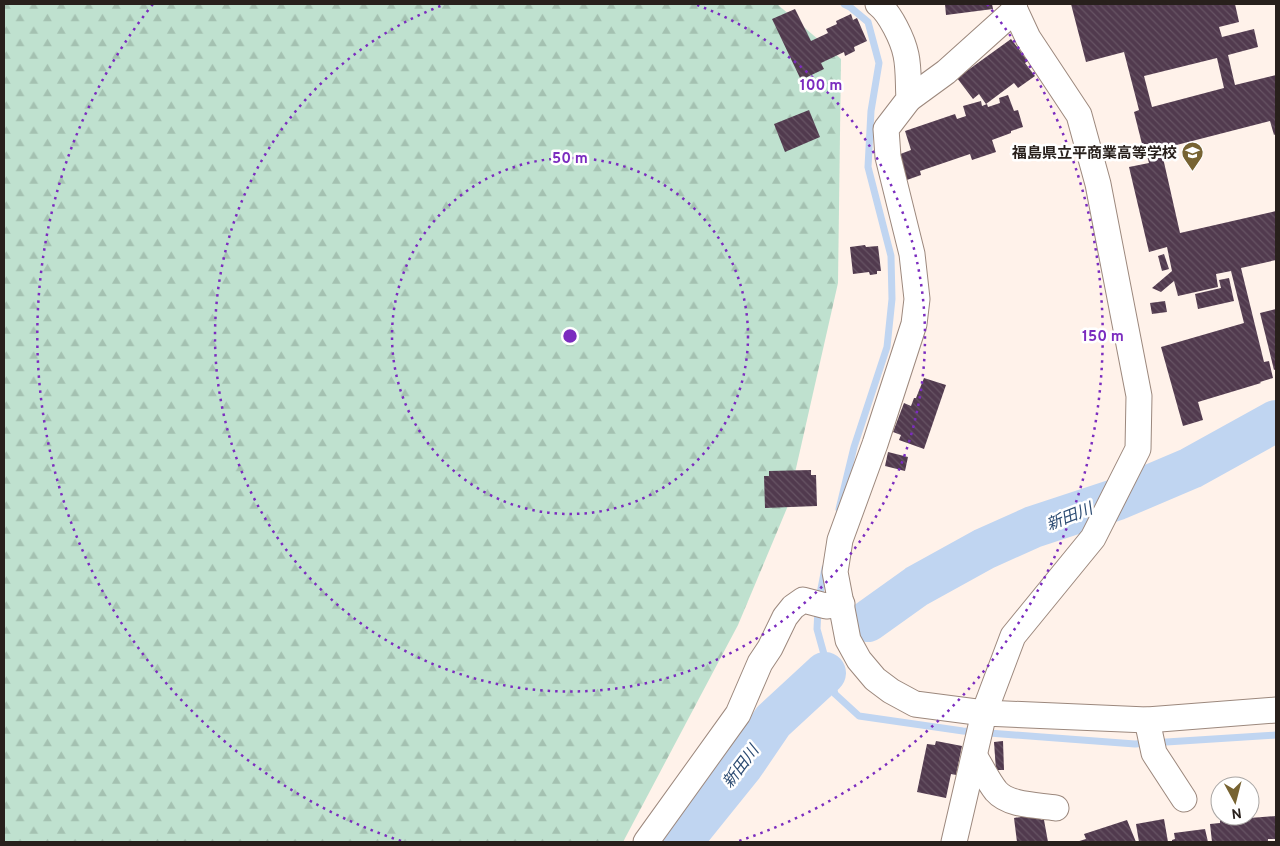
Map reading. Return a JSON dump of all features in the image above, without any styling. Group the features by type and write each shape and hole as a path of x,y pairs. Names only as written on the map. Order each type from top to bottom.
{"street":[{"path":"878,4 883,7 894,25 906,54 909,99"},
{"path":"954,842 980,733 1013,636 1093,538 1138,449 1139,396 1098,184 1082,124 1079,115 1028,38 1015,7 946,72 909,99 886,129 888,157 912,254 917,300 914,324 875,444 840,540 828,606 859,660 875,679 891,691 915,704 980,733 1276,710"},
{"path":"646,842 738,714 760,664 785,617 794,606 828,606"},
{"path":"1147,720 1154,753 1184,799"},
{"path":"980,733 996,791 1003,797 1014,801 1056,808"}],"green space":[{"path":"4,4 777,4 841,59 838,283 787,508 738,625 623,842 4,842"}],"building":[{"path":"945,4 992,4 993,9 946,15"},
{"path":"1071,4 1235,4 1239,22 1219,27 1222,37 1254,29 1258,47 1228,55 1235,85 1276,75 1276,134 1274,135 1270,121 1161,149 1180,233 1276,211 1276,260 1241,268 1264,362 1269,361 1273,378 1198,402 1203,420 1183,426 1161,347 1244,323 1231,271 1216,274 1218,287 1178,296 1174,281 1161,292 1152,288 1172,271 1167,247 1149,252 1129,167 1149,163 1146,152 1144,152 1134,112 1139,110 1124,52 1086,62","holes":["1217,58 1224,88 1152,107 1144,76"]},
{"path":"795,9 811,41 828,33 826,29 837,24 836,21 851,14 853,20 857,18 867,41 854,47 855,51 845,56 844,52 821,63 824,69 801,80 772,19"},
{"path":"1011,39 1028,61 1025,63 1035,76 1018,88 1014,83 986,104 979,94 973,99 957,78"},
{"path":"1008,95 1014,111 1018,110 1023,127 992,140 996,152 972,160 970,154 920,171 921,175 904,181 895,156 911,150 905,131 955,114 957,119 966,116 963,106 981,101 982,106 987,104 988,107 1000,103 999,98"},
{"path":"809,110 820,137 785,152 774,124"},
{"path":"865,245 866,247 878,246 881,271 870,275 869,272 853,274 850,247"},
{"path":"1164,254 1169,269 1162,271 1158,256"},
{"path":"1229,278 1234,301 1198,309 1195,294 1221,288 1219,280"},
{"path":"1165,301 1167,312 1152,314 1150,303"},
{"path":"1276,309 1276,369 1274,370 1260,313"},
{"path":"924,378 946,385 924,449 899,440 901,435 893,432 904,403 911,406"},
{"path":"888,452 908,457 905,471 885,466"},
{"path":"811,470 811,475 816,475 817,506 765,508 764,476 769,476 769,471"},
{"path":"936,741 962,746 956,775 951,774 946,798 917,792 927,744 935,745"},
{"path":"1003,741 1004,770 996,770 994,742"},
{"path":"1039,814 1041,820 1044,820 1048,842 1017,842 1014,818"},
{"path":"1276,816 1276,839 1268,839 1268,842 1212,842 1210,826 1260,826 1260,817"},
{"path":"1164,819 1168,842 1139,842 1136,824"},
{"path":"1127,820 1136,842 1076,842 1086,839 1084,834"},
{"path":"1205,829 1208,842 1172,842 1175,839 1174,833"}],"waterway":[{"path":"839,509 854,447 887,347 892,299 891,256 868,167 871,111 879,63 868,22 844,4"},
{"name":"新田川","path":"868,621 917,586 984,549 1033,527 1118,499 1191,468 1276,421"},
{"path":"819,599 825,568"},
{"path":"818,609 817,629 835,694 859,716 963,731 1135,744 1276,735"},
{"name":"新田川","path":"681,842 743,765 773,721 825,673"}],"place":[{"name":"福島県立平商業高等学校","path":"1193,172"}]}
